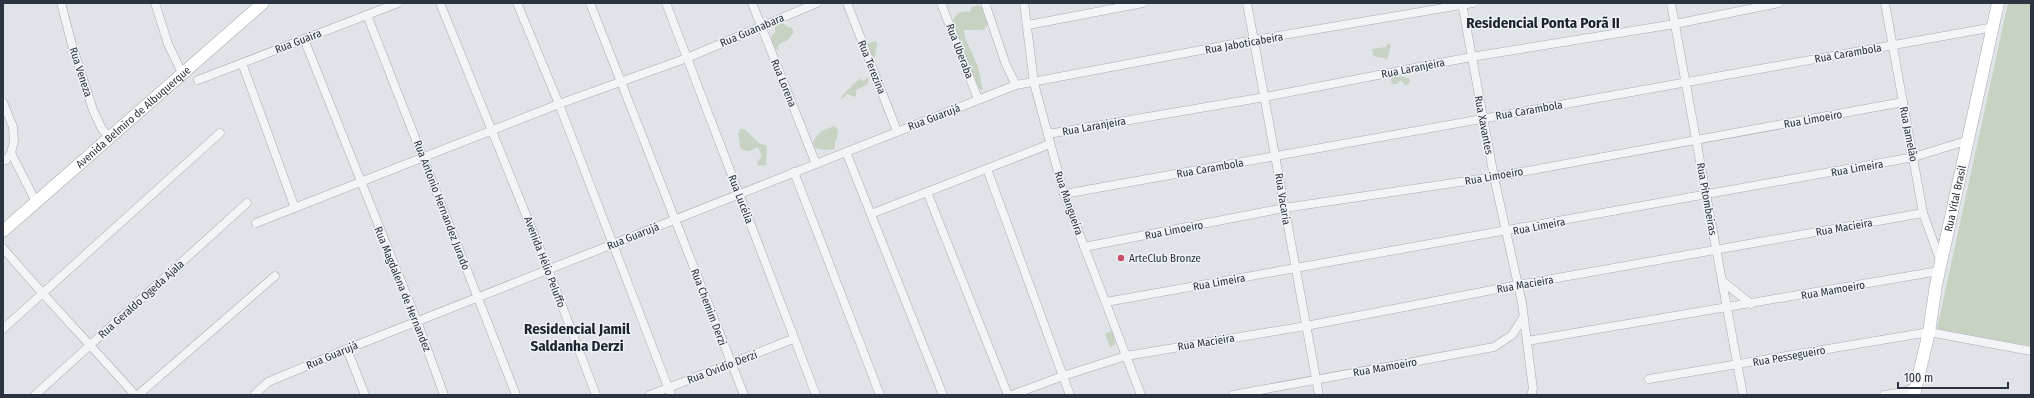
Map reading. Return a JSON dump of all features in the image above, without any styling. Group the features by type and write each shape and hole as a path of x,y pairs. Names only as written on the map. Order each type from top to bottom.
{"main road":[{"name":"Avenida Belmiro de Albuquerque","path":"3,231 263,3"},
{"name":"Rua Vital Brasil","path":"1915,390 1929,332 1940,267 1994,27 1998,3"}],"street":[{"name":"Rua Veneza","path":"61,3 72,45 93,110 102,129 110,138"},
{"path":"155,3 168,44 182,73"},
{"name":"Rua Guaira","path":"198,80 398,3"},
{"name":"Avenida Hélio Peluffo","path":"440,3 548,269 596,395"},
{"path":"517,3 559,104 611,244 669,392"},
{"name":"Rua Chemim Derzi","path":"590,3 744,395"},
{"name":"Rua Lucélia","path":"666,3 793,339 816,395"},
{"name":"Rua Lorena","path":"752,3 816,164"},
{"name":"Rua Guanabara","path":"256,223 559,104 687,58 817,3"},
{"name":"Rua Terezina","path":"847,3 898,131"},
{"name":"Rua Uberaba","path":"941,3 978,99"},
{"path":"985,3 1006,64 1016,85"},
{"name":"Rua Mangueira","path":"1024,3 1028,25 1034,83 1064,194 1141,395"},
{"path":"1028,25 1144,3"},
{"name":"Rua Vacaria","path":"1247,3 1319,395"},
{"name":"Rua Jaboticabeira","path":"1016,85 1027,82 1034,83 1254,40 1473,3"},
{"name":"Rua Pitombeiras","path":"1671,3 1743,395"},
{"name":"Rua Laranjeira","path":"1048,134 1265,97 1471,57 1675,24 1779,3"},
{"name":"Rua Jamelão","path":"1885,3 1923,213 1940,267"},
{"name":"Rua Xavantes","path":"1462,4 1494,177 1524,317 1532,392"},
{"name":"Rua Antonio Hernandez Jurado","path":"367,15 516,395"},
{"name":"Rua Carambola","path":"1064,194 1686,81 1994,27"},
{"name":"Rua Magdalena de Hernandez","path":"304,39 360,183 417,321 444,395"},
{"path":"242,63 295,208"},
{"name":"Rua Guarujá","path":"254,395 268,382 347,349 1016,85"},
{"path":"3,102 13,127 14,141 11,153 3,161"},
{"name":"Rua Limoeiro","path":"1084,247 1284,208 1494,177 1903,102"},
{"path":"3,329 220,133"},
{"name":"Rua Limeira","path":"1106,302 1505,232 1914,157 1969,140"},
{"name":"Rua Laranjeira","path":"871,214 1050,144"},
{"path":"846,152 943,395"},
{"path":"11,153 36,202"},
{"path":"987,169 1070,395"},
{"path":"794,172 880,395"},
{"path":"927,192 1008,395"},
{"name":"Rua Geraldo Ogeda Ajala","path":"35,395 247,203"},
{"name":"Rua Macieira","path":"1012,395 1063,376 1126,356 1306,326 1518,285 1923,213"},
{"path":"3,248 42,295 91,345 135,395"},
{"name":"Rua Mamoeiro","path":"1527,341 1751,304 1940,267"},
{"path":"138,395 275,276"},
{"path":"1722,281 1751,304"},
{"name":"Rua Mamoeiro","path":"1233,395 1494,347 1512,335 1524,317"},
{"path":"1929,332 2031,351"},
{"name":"Rua Pessegueiro","path":"1649,380 1929,332"},
{"name":"Rua Ovidio Derzi","path":"650,395 669,392 731,363 793,339"},
{"path":"347,349 365,395"},
{"path":"1884,395 1915,390"}],"green space":[{"path":"2008,3 2031,3 2031,346 1937,329"},
{"path":"978,5 990,11 995,16 983,30 964,30 965,37 978,67 983,90 977,88 952,25 954,18 958,14 970,12 972,7"},
{"path":"781,21 788,28 791,27 794,32 788,40 779,44 778,50 772,46 771,42 772,35 775,33 775,27"},
{"path":"876,41 875,57 872,58 867,44"},
{"path":"1388,43 1391,45 1387,59 1373,56 1372,49 1386,47"},
{"path":"1394,75 1409,78 1410,82 1406,86 1401,80 1397,84 1392,84 1391,79"},
{"path":"868,77 869,80 867,85 856,90 856,97 847,94 840,99 858,80 860,79 864,81"},
{"path":"834,126 838,130 837,139 835,141 835,149 824,150 815,148 813,142 820,132"},
{"path":"740,129 744,129 759,143 767,146 766,165 758,166 757,162 762,156 758,147 749,151 742,150 738,135"},
{"path":"1114,330 1115,345 1110,347 1105,334"}],"place":[{"name":"ArteClub Bronze","path":"1121,258"}],"district":[{"name":"Residencial Ponta Porã II","path":"1543,23"},
{"name":"Residencial Jamil Saldanha Derzi","path":"577,338"}]}
